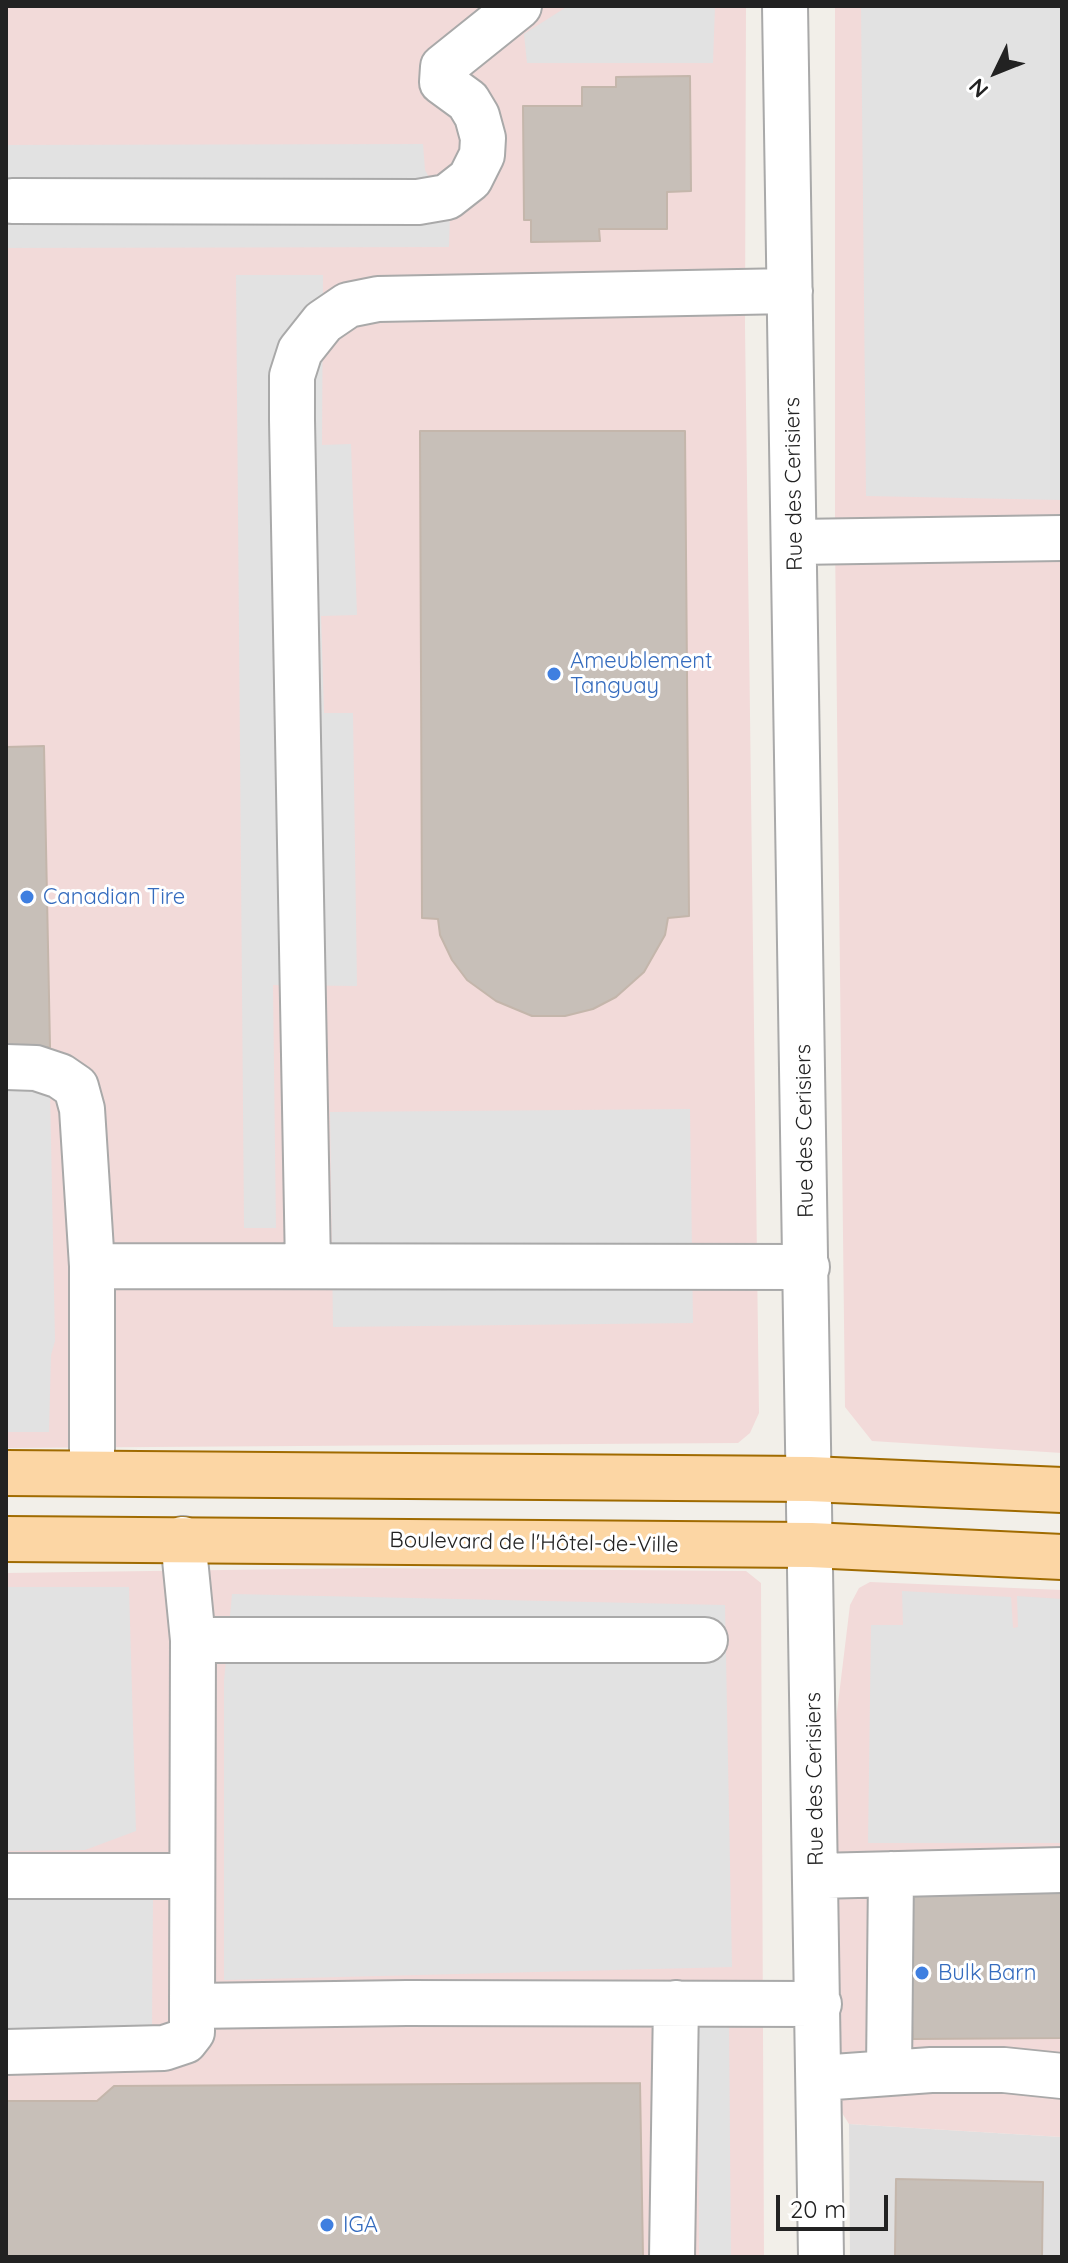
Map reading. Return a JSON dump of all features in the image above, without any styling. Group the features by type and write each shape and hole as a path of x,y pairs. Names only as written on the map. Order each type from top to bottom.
{"main road":[{"path":"6,1473 810,1479 1062,1490"},
{"name":"Boulevard de l'Hôtel-de-Ville","path":"6,1539 811,1545 1062,1557"}],"street":[{"path":"12,201 418,202 447,197 470,179 482,155 483,138 477,116 468,101 442,82 443,67 519,6"},
{"name":"Rue des Cerisiers","path":"785,6 821,2257"},
{"path":"308,1266 292,420 292,376 300,351 323,322 348,305 378,299 790,291"},
{"path":"795,542 1062,538"},
{"path":"6,1067 36,1068 60,1076 76,1087 82,1109 92,1266 92,1472"},
{"path":"92,1266 807,1267"},
{"path":"6,2052 164,2048 185,2041 192,2032 193,1640 183,1539"},
{"path":"193,1640 705,1640"},
{"path":"817,1876 1062,1870"},
{"path":"889,2071 891,1874"},
{"path":"6,1876 192,1876"},
{"path":"672,2257 676,2003"},
{"path":"192,2006 819,2004"},
{"path":"820,2078 889,2071 1004,2070 1062,2076"}],"shaded area":[{"path":"6,6 746,6 745,327 759,1413 750,1433 738,1443 6,1448"},
{"path":"568,6 715,6 713,63 527,63 524,34"},
{"path":"835,6 1062,6 1062,1453 872,1441 845,1407 835,541"},
{"path":"861,6 1062,6 1062,500 866,496"},
{"path":"423,144 425,170 450,214 449,247 6,248 6,145"},
{"path":"236,275 323,275 322,445 351,444 357,615 321,616 324,713 353,713 357,986 273,985 276,1228 244,1228"},
{"path":"6,1091 50,1091 55,1341 51,1355 49,1432 6,1432"},
{"path":"690,1109 693,1323 333,1327 330,1112"},
{"path":"367,1568 746,1571 761,1583 764,2257 6,2257 6,1573"},
{"path":"870,1582 1062,1590 1062,2137 849,2124 820,2078 817,1876 850,1605 859,1588"},
{"path":"6,1587 129,1587 136,1831 85,1850 6,1851"},
{"path":"902,1591 1011,1597 1013,1628 1018,1627 1017,1596 1062,1599 1062,1843 868,1843 871,1625 903,1625"},
{"path":"232,1594 725,1605 732,1967 224,1980 224,1681"},
{"path":"153,1899 152,2027 6,2030 6,1900"},
{"path":"698,2027 729,2027 731,2257 699,2257"},
{"path":"849,2124 1062,2137 1062,2257 850,2257"}],"building":[{"path":"690,76 691,191 667,192 667,229 599,229 600,241 531,242 531,220 524,220 523,106 582,106 582,87 616,87 616,77"},
{"name":"Ameublement Tanguay","path":"420,431 685,431 689,916 668,918 665,935 644,972 616,997 593,1009 565,1016 532,1016 496,1001 467,980 452,960 440,935 438,919 422,918"},
{"name":"Canadian Tire","path":"44,746 50,1047 6,1048 6,747"},
{"path":"1062,1889 1062,2038 913,2039 905,1892"},
{"path":"640,2083 643,2257 6,2257 6,2101 97,2101 114,2086"},
{"path":"896,2179 1043,2182 1042,2257 895,2257"}],"place":[{"name":"Ameublement Tanguay","path":"554,674"},
{"name":"Canadian Tire","path":"27,897"},
{"name":"Bulk Barn","path":"922,1973"},
{"name":"IGA","path":"327,2225"}]}
